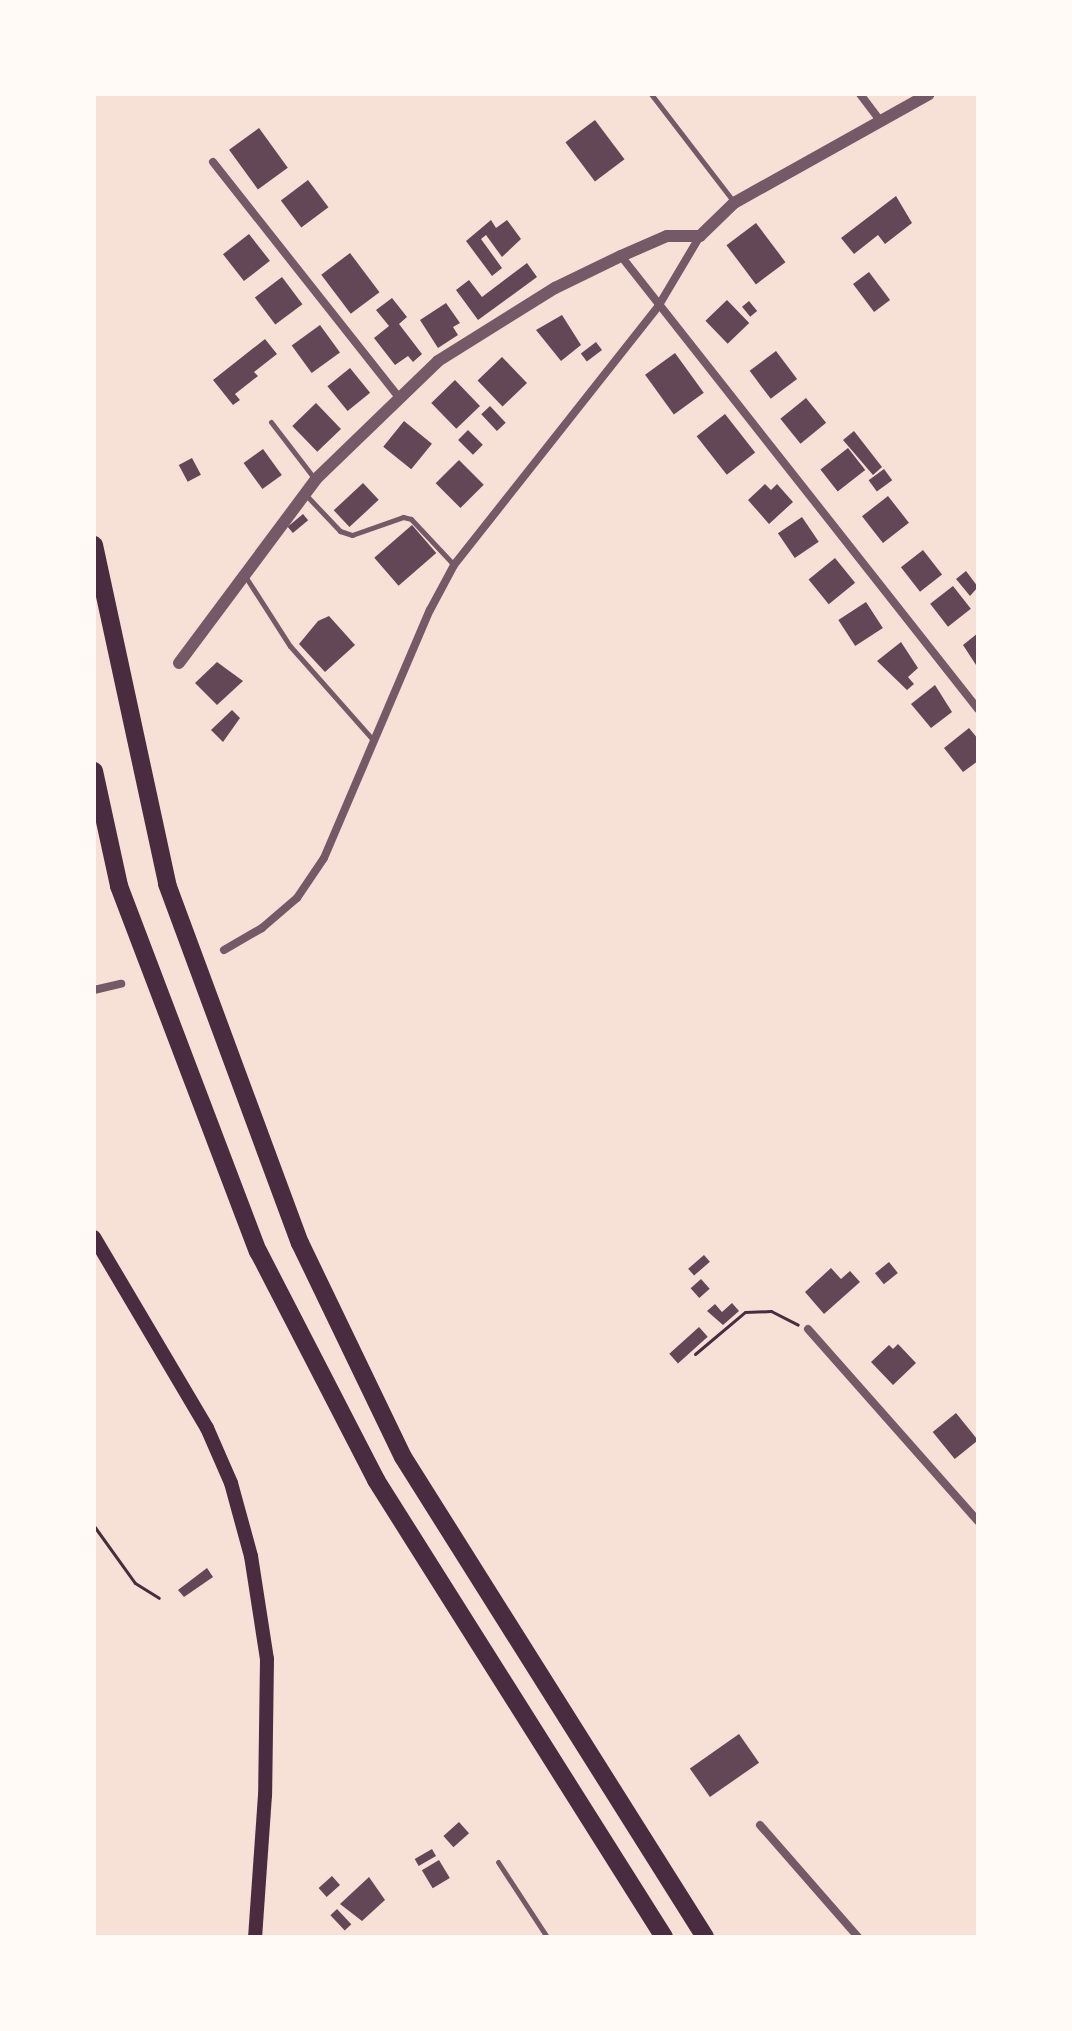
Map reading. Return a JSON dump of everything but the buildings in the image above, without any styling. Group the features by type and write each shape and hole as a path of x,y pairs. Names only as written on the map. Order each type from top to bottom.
{"highway":[{"path":"94,545 167,884 300,1243 403,1457 705,1937"},
{"path":"94,771 119,886 258,1251 376,1480 664,1937"}],"main road":[{"path":"94,1237 207,1428 231,1483 251,1556 267,1659 265,1795 255,1937"}],"street":[{"path":"860,94 881,122"},
{"path":"224,950 262,928 297,898 324,858 376,744 430,610 454,565 659,305 700,236 734,203 929,94"},
{"path":"213,162 397,395"},
{"path":"179,663 242,572 304,493 397,395 479,332 621,256 667,236 700,236"},
{"path":"621,256 978,709"},
{"path":"94,990 121,984"},
{"path":"808,1329 978,1521"},
{"path":"760,1825 858,1937"}],"lane":[{"path":"651,94 734,203"},
{"path":"271,422 316,479"},
{"path":"304,493 340,531 352,535 403,517 411,519 454,565"},
{"path":"242,572 290,646 376,744"},
{"path":"498,1862 547,1937"}],"path":[{"path":"695,1354 745,1312 757,1309 808,1329"},
{"path":"94,1526 135,1583 159,1598"}]}
